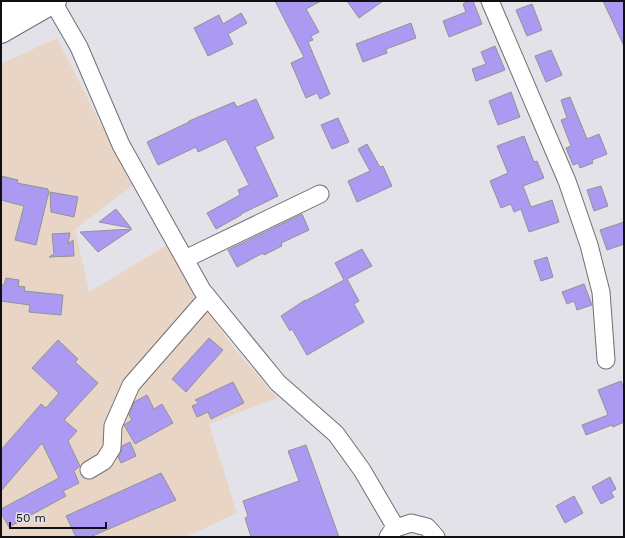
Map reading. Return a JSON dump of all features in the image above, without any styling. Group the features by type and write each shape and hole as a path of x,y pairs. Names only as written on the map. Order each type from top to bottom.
{"main road":[{"path":"1,13 22,1"},
{"path":"1,32 54,2"}],"street":[{"path":"490,1 567,181 589,245 601,292 606,360"},
{"path":"54,2 79,47 121,145 202,290 278,384 336,434 362,470 392,532 411,523 427,527 436,537"},
{"path":"185,259 320,194"},
{"path":"89,470 104,461 112,448 112,426 131,385 208,297"}],"shaded area":[{"path":"57,38 132,186 75,229 89,292 167,245 229,342 277,398 209,424 237,513 186,537 1,537 1,64"}],"building":[{"path":"275,1 321,1 306,9 319,32 311,36 313,40 308,42 330,94 320,99 317,93 306,98 291,63 304,57"},
{"path":"347,1 383,1 359,18"},
{"path":"468,1 473,1 482,24 449,37 443,21 466,12 463,4"},
{"path":"603,1 624,1 624,46"},
{"path":"532,4 542,30 527,36 516,10"},
{"path":"241,13 247,23 228,34 233,44 208,56 194,28 219,15 223,24"},
{"path":"411,23 416,38 386,49 387,53 363,62 356,44"},
{"path":"495,46 505,70 476,81 472,69 486,64 481,52"},
{"path":"551,50 562,75 546,82 535,56"},
{"path":"511,92 520,117 498,125 489,101"},
{"path":"570,97 587,139 599,134 607,154 592,160 593,163 580,168 578,163 573,165 566,148 571,146 561,120 567,118 561,100"},
{"path":"256,99 274,138 255,147 278,196 241,214 216,229 207,213 240,195 238,190 249,185 226,139 198,152 196,147 158,165 147,142 189,121 234,102 237,107"},
{"path":"338,118 349,142 332,149 321,125"},
{"path":"524,136 534,162 537,161 544,178 523,186 531,207 552,200 559,222 529,232 521,209 514,212 511,204 501,208 490,181 508,173 497,146"},
{"path":"367,144 380,167 383,166 392,186 357,202 348,181 370,171 358,149"},
{"path":"1,176 18,180 17,183 48,189 49,191 36,245 15,240 24,206 1,200"},
{"path":"601,186 608,206 594,211 587,190"},
{"path":"50,192 78,197 74,217 51,212"},
{"path":"116,209 131,228 99,222"},
{"path":"302,214 309,230 281,243 282,246 264,255 263,253 237,267 228,250"},
{"path":"624,222 624,244 607,250 600,230"},
{"path":"132,229 98,252 80,232"},
{"path":"70,233 68,244 73,240 74,256 49,257 54,254 52,234"},
{"path":"362,249 372,266 347,279 359,301 354,304 364,322 307,355 292,329 290,331 281,316 305,300 344,280 335,263"},
{"path":"547,257 553,277 541,281 534,261"},
{"path":"6,278 19,280 18,286 25,287 24,291 63,295 61,315 29,312 30,305 1,301 1,285 4,285"},
{"path":"584,284 592,305 577,310 574,301 567,304 562,292"},
{"path":"209,338 223,350 186,392 172,379"},
{"path":"58,340 78,359 75,362 98,383 64,420 77,431 68,441 80,466 74,471 79,483 63,491 66,496 9,527 1,513 1,509 59,478 42,443 1,491 1,450 41,404 46,408 59,393 32,368"},
{"path":"621,381 624,388 624,422 586,435 582,425 608,415 598,390"},
{"path":"233,382 244,403 211,419 208,412 197,417 192,406 199,403 195,400"},
{"path":"147,395 154,409 162,404 173,423 135,444 124,425 132,420 129,415 134,402"},
{"path":"130,442 136,456 121,463 118,457 121,453 122,446"},
{"path":"306,445 339,537 251,537 245,518 248,516 243,501 299,481 288,451"},
{"path":"161,473 176,500 90,537 76,537 66,516"},
{"path":"610,477 616,489 611,492 614,497 601,504 592,487"},
{"path":"574,496 583,513 565,523 556,506"}]}
